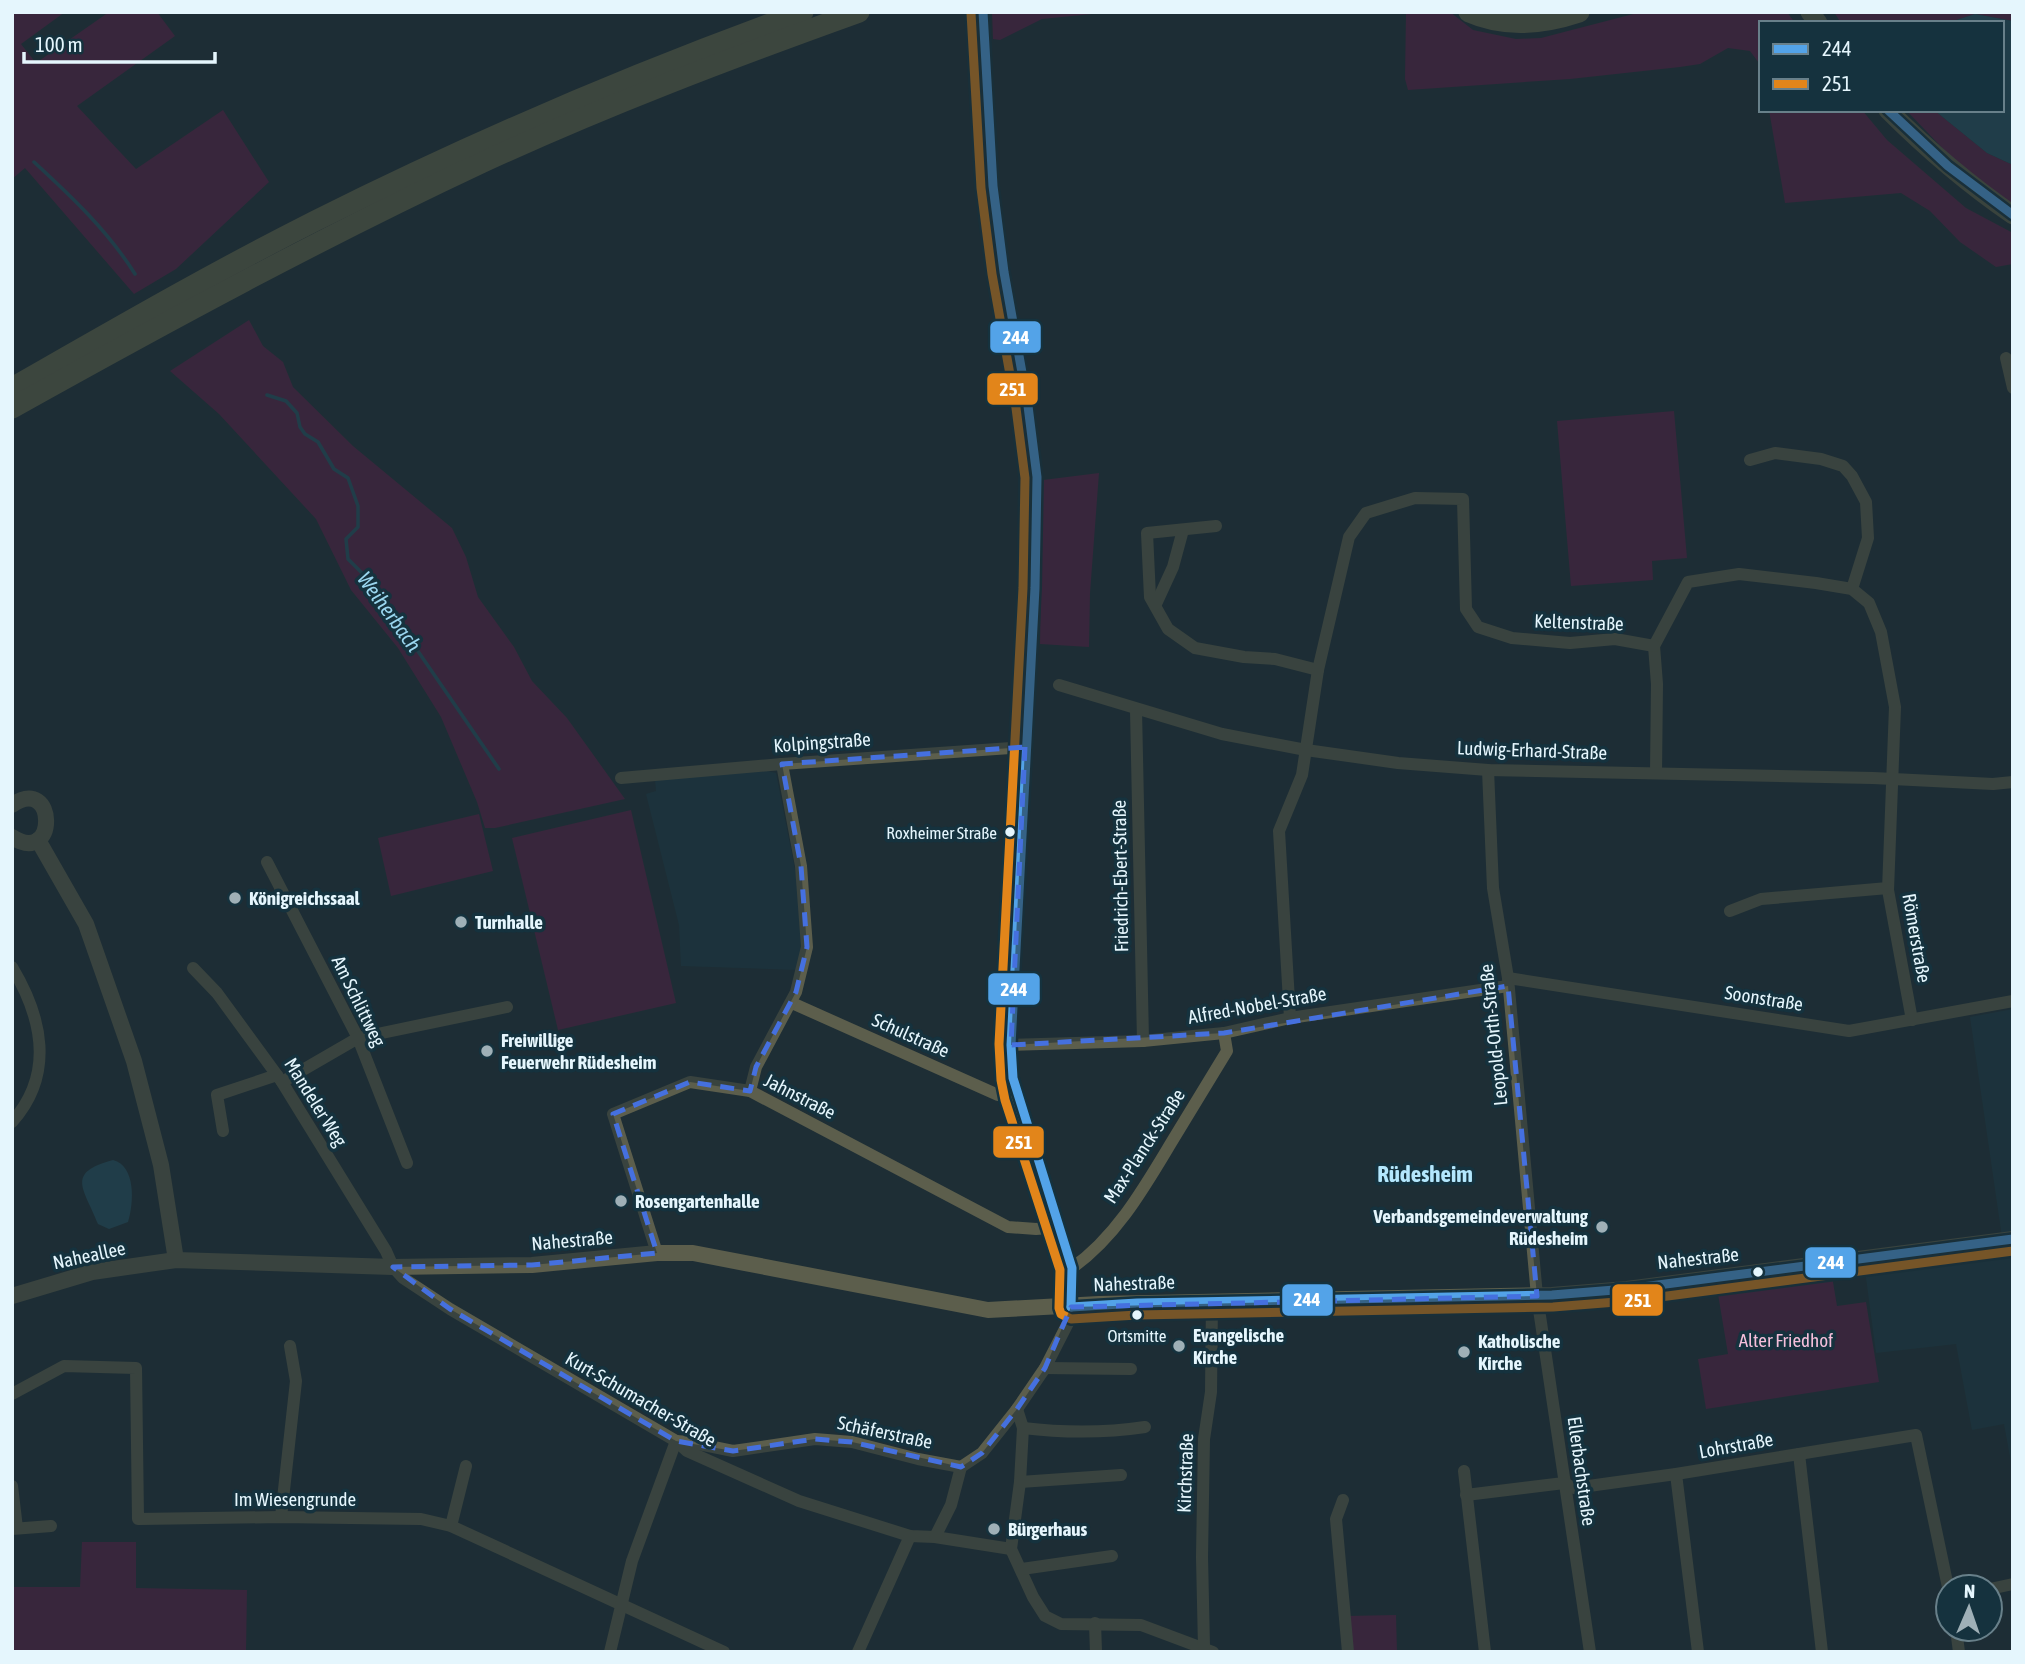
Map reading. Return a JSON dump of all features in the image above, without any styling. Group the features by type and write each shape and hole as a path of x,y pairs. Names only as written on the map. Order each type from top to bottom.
{"highway":[{"path":"12,388 174,295 315,221 463,151 632,77 803,12"},
{"path":"12,408 220,293 483,162 639,95 859,12"},
{"path":"1469,12 1496,21 1535,22 1579,12"},
{"path":"1499,12 1522,21 1535,22"}],"main road":[{"path":"1890,112 1926,148 2013,215"}],"street":[{"path":"934,1537 951,1505 961,1467 982,1453 1017,1409 1045,1368 1069,1321 1072,1307 1072,1268 1013,1078 1011,1045 1035,588 1037,477 993,186 983,13"},
{"path":"2006,358 2013,388"},
{"path":"1656,773 1657,684 1654,646 1688,582 1739,574 1852,589 1868,538 1866,502 1852,476 1843,466 1821,459 1776,453 1750,460"},
{"name":"Keltenstraße","path":"1290,1018 1279,831 1302,775 1318,670 1349,537 1366,513 1415,498 1463,499 1466,609 1478,627 1512,638 1570,643 1615,639 1654,646"},
{"path":"1216,526 1147,533 1150,597 1168,629 1195,648 1244,657 1275,659 1318,670"},
{"path":"1156,604 1172,567 1183,530"},
{"name":"Römerstraße","path":"1852,589 1869,603 1881,632 1895,706 1888,888 1912,1020"},
{"name":"Ludwig-Erhard-Straße","path":"1059,685 1222,734 1306,750 1398,763 1488,770 2013,782"},
{"name":"Friedrich-Ebert-Straße","path":"1136,710 1143,1041"},
{"name":"Kolpingstraße","path":"621,778 1025,747"},
{"path":"750,1091 757,1067 792,1003 807,947 801,866 782,764"},
{"name":"Leopold-Orth-Straße","path":"1488,770 1493,888 1508,982 1537,1296"},
{"path":"12,837 25,842 38,839 48,824 46,811 41,805 29,800 13,802"},
{"path":"38,839 86,924 134,1061 161,1165 176,1260"},
{"name":"Am Schlittweg","path":"267,862 358,1038 407,1163"},
{"path":"1730,911 1761,900 1888,888"},
{"path":"12,967 24,985 35,1015 40,1044 36,1080 22,1111 12,1122"},
{"name":"Mandeler Weg","path":"192,968 217,993 280,1079 386,1251 393,1267"},
{"name":"Alfred-Nobel-Straße","path":"1011,1045 1143,1041 1224,1032 1290,1018 1508,982"},
{"name":"Soonstraße","path":"1508,982 1849,1031 2013,1001"},
{"name":"Schulstraße","path":"792,1003 998,1095 1017,1096"},
{"path":"223,1131 217,1095 280,1079 358,1038 507,1007"},
{"name":"Max-Planck-Straße","path":"1072,1268 1108,1237 1150,1178 1227,1051 1224,1032"},
{"name":"Jahnstraße","path":"657,1253 613,1114 690,1082 750,1091 1008,1227 1059,1227"},
{"name":"Nahestraße","path":"176,1260 393,1267 532,1265 657,1253 693,1253 988,1310 1212,1301 1537,1296 1627,1289 2013,1239"},
{"name":"Naheallee","path":"12,1296 92,1272 176,1260"},
{"name":"Kurt-Schumacher-Straße","path":"393,1267 403,1278 450,1309 676,1441 687,1451 799,1501 910,1536 1011,1549"},
{"name":"Ellerbachstraße","path":"1537,1296 1590,1652"},
{"name":"Kirchstraße","path":"1208,1649 1202,1558 1204,1439 1210,1392 1212,1301"},
{"path":"281,1517 296,1381 290,1346"},
{"name":"Im Wiesengrunde","path":"12,1394 64,1366 136,1368 138,1519 421,1519 451,1525 622,1604 710,1649 724,1652"},
{"path":"1045,1368 1131,1369"},
{"path":"1017,1409 1023,1429 1020,1482 1011,1549 1033,1597 1045,1616 1061,1624 1141,1625 1208,1649"},
{"path":"1023,1429 1108,1433 1145,1427"},
{"name":"Lohrstraße","path":"1466,1495 1564,1483 1574,1488 1916,1435 1945,1573"},
{"name":"Schäferstraße","path":"676,1441 733,1451 815,1438 852,1442 907,1457 961,1467"},
{"path":"610,1652 645,1522 676,1441"},
{"path":"1799,1454 1822,1652"},
{"path":"451,1525 466,1466"},
{"path":"1464,1471 1485,1652"},
{"path":"1676,1474 1698,1652"},
{"path":"1020,1482 1121,1475"},
{"path":"12,1486 15,1529 51,1526"},
{"path":"1343,1500 1336,1519 1348,1652"},
{"path":"858,1652 910,1536"},
{"path":"1022,1569 1112,1556"},
{"path":"1095,1623 1096,1652"}],"highlighted area":[{"path":"1025,747 1011,1045 1224,1033 1508,986 1537,1296 1071,1307 1045,1368 1017,1409 982,1453 961,1467 852,1442 815,1439 733,1451 676,1441 450,1309 393,1267 532,1265 657,1253 613,1114 690,1082 750,1091 756,1067 796,992 807,947 801,866 782,764"}],"shaded area":[{"path":"1975,14 2013,21 2013,165 1987,153 1936,112 2004,112 2004,21 1953,21"},
{"path":"767,771 776,773 797,880 801,948 798,970 681,966 679,925 646,794 656,791 655,779"},
{"path":"2013,1009 2013,1473 2004,1424 1972,1430 1956,1344 1876,1353 1865,1270 2004,1251 1970,1017"},
{"path":"113,1160 126,1170 132,1196 128,1222 109,1229 98,1224 82,1183 88,1170"}],"green space":[{"path":"12,12 65,12 21,44 36,63 109,12 157,12 175,36 77,106 136,169 223,110 269,182 176,269 134,294 25,168 12,179"},
{"path":"992,12 1112,12 1042,19 1000,40 993,39"},
{"path":"1406,12 1450,12 1473,30 1516,39 1541,38 1641,12 1787,12 1794,21 1759,21 1759,63 1750,51 1728,48 1700,64 1570,79 1408,90 1405,79"},
{"path":"1834,12 2013,12 2013,21 1975,14 1953,21 1840,21"},
{"path":"1769,112 1864,112 1887,140 1966,208 2013,233 2013,264 1996,267 1960,242 1930,211 1901,193 1785,203"},
{"path":"1908,112 1936,112 1987,153 2013,165 2013,206 1952,158"},
{"path":"249,320 263,346 283,362 293,387 353,446 452,528 466,557 478,597 514,647 532,681 567,718 625,799 485,828 477,802 441,717 398,648 351,590 316,519 219,414 170,371"},
{"path":"1674,411 1687,558 1652,561 1653,580 1571,586 1557,421"},
{"path":"1099,473 1089,647 1040,644 1043,480"},
{"path":"631,810 676,1003 558,1030 512,838"},
{"path":"479,814 493,871 391,896 378,838"},
{"name":"Alter Friedhof","path":"1832,1276 1837,1306 1866,1302 1879,1382 1706,1409 1698,1359 1728,1354 1718,1294"},
{"path":"82,1542 136,1542 136,1588 247,1590 246,1652 12,1652 12,1587 80,1587"},
{"path":"1396,1615 1397,1652 1348,1652 1346,1616"}],"waterway":[{"name":"Weiherbach","path":"34,162 76,201 135,274"},
{"name":"Weiherbach","path":"267,395 286,401 297,413 300,427 305,434 318,442 334,469 348,478 358,506 358,527 346,539 348,559 369,580 499,769"}],"transit line":[{"name":"244","path":"983,12 993,186 1037,477 1035,588 1011,1045 1013,1078 1072,1268 1071,1307"},
{"name":"251","path":"971,13 981,188 1025,478 1023,588 999,1044 1001,1080 1005,1100 1060,1270 1061,1314 1071,1319 1137,1315 1553,1307 1629,1301 2013,1251"},
{"name":"244","path":"1890,112 1948,166 2013,215"},
{"name":"244","path":"1071,1307 1137,1303 1552,1295 1627,1289 2013,1239"}],"place":[{"name":"Roxheimer Straße","path":"1010,832"},
{"name":"Königreichssaal","path":"235,898"},
{"name":"Turnhalle","path":"461,922"},
{"name":"Freiwillige Feuerwehr Rüdesheim","path":"487,1051"},
{"name":"Rosengartenhalle","path":"621,1201"},
{"name":"Verbandsgemeindeverwaltung Rüdesheim","path":"1602,1227"},
{"name":"Ortsmitte","path":"1137,1315"},
{"name":"Evangelische Kirche","path":"1179,1346"},
{"name":"Katholische Kirche","path":"1464,1352"},
{"name":"Bürgerhaus","path":"994,1529"}],"district":[{"name":"Rüdesheim","path":"1425,1174"}]}
